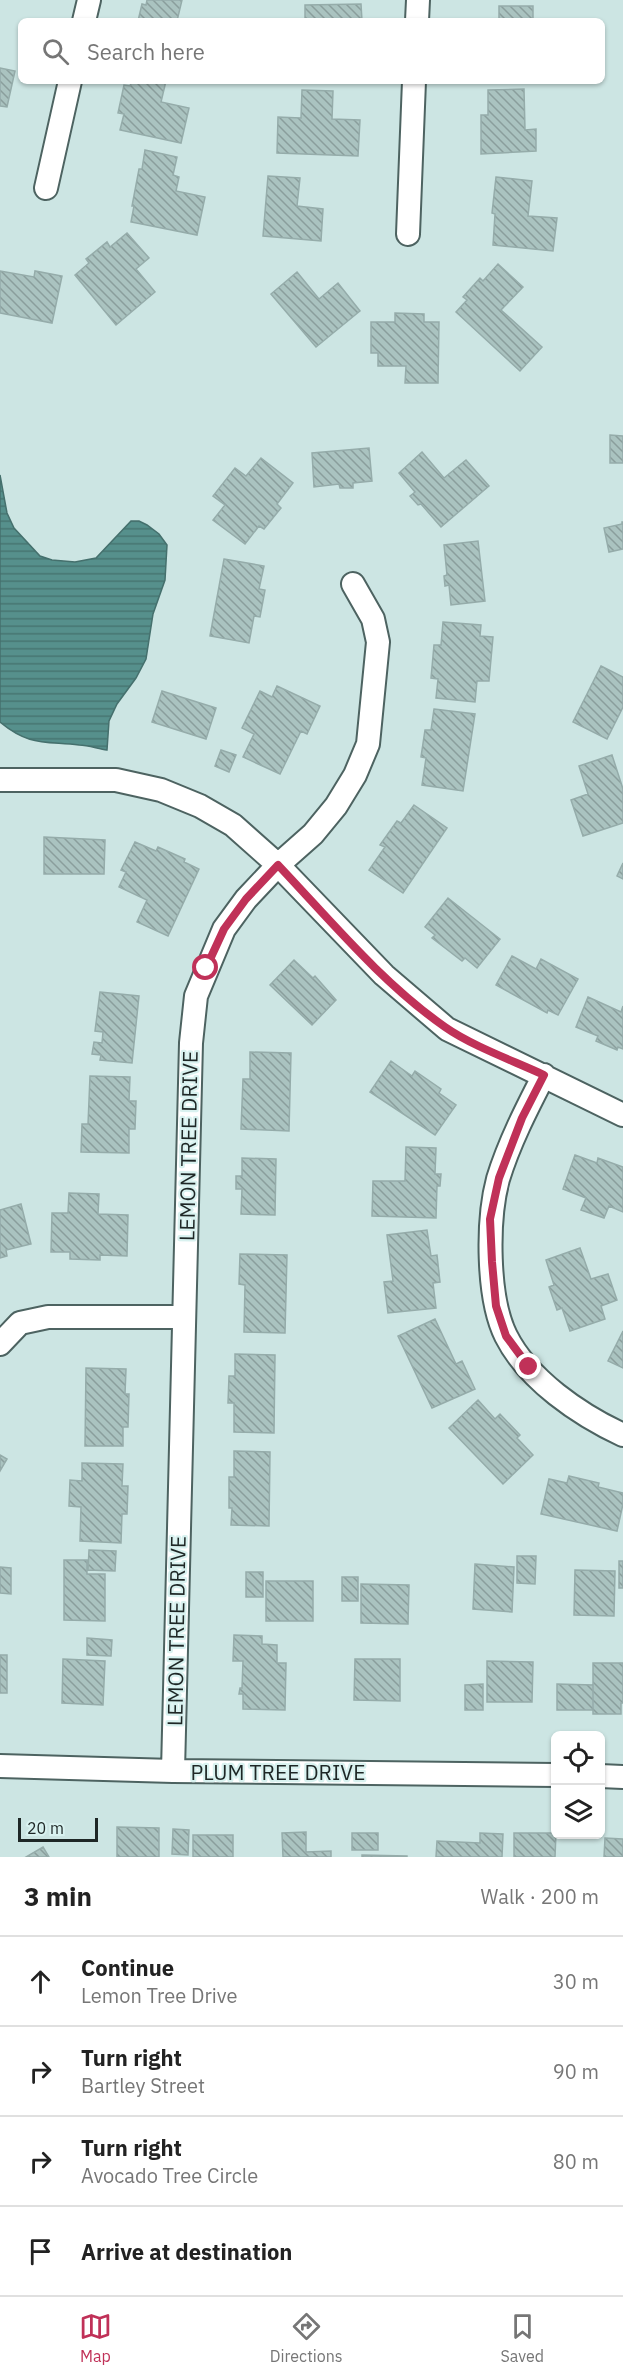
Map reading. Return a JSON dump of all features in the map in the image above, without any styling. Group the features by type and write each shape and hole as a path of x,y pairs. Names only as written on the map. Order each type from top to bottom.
{"street":[{"path":"85,18 89,0"},
{"path":"417,0 417,18"},
{"path":"46,188 69,84"},
{"path":"408,234 414,84"},
{"name":"LEMON TREE DRIVE","path":"173,1771 191,1043 196,996 224,929 246,899 278,865 313,834 336,806 355,775 368,744 378,642 373,619 353,584"},
{"path":"0,780 116,780 161,790 200,806 233,825 278,865 384,975 447,1029 623,1115"},
{"path":"544,1075 522,1118 506,1158 492,1209 490,1219 496,1306 506,1336 529,1367 564,1401 601,1425 623,1435"},
{"path":"0,1344 20,1323 48,1317 184,1317"},
{"name":"PLUM TREE DRIVE","path":"0,1766 173,1771 551,1775"},
{"path":"605,1776 623,1777"}],"water":[{"path":"0,475 7,513 14,528 40,556 52,560 75,562 96,558 131,521 139,521 147,525 159,534 167,545 165,580 153,614 146,659 136,678 117,704 109,721 107,750 29,739 10,730 0,722"}],"building":[{"path":"147,0 182,0 178,18 139,18 142,4 146,5"},
{"path":"361,4 362,18 305,18 305,5"},
{"path":"499,6 533,6 533,18 499,18"},
{"path":"0,68 15,71 7,107 0,106"},
{"path":"131,84 165,84 161,102 189,108 181,143 120,130 124,114 118,113 124,85 130,86"},
{"path":"524,89 525,130 536,129 536,151 481,154 481,115 488,115 488,90"},
{"path":"302,90 333,91 332,119 360,120 358,156 277,153 278,117 301,118"},
{"path":"145,150 177,157 173,175 179,177 176,191 205,197 197,235 131,222 139,169 142,169"},
{"path":"268,176 300,178 297,206 323,209 321,241 263,236"},
{"path":"496,177 532,181 528,216 557,218 553,251 493,245 495,214 492,213"},
{"path":"127,233 149,258 136,269 155,292 116,325 75,275 89,263 86,259 107,242 110,247"},
{"path":"498,264 523,287 501,310 542,347 520,371 456,312 467,300 463,297 480,278 483,281"},
{"path":"0,271 34,277 35,271 62,276 52,323 0,313"},
{"path":"297,272 319,299 338,283 360,311 316,347 271,294"},
{"path":"395,313 424,314 424,322 439,322 438,383 405,383 406,366 378,366 378,353 371,353 371,322 395,322"},
{"path":"610,435 623,436 623,463 610,463"},
{"path":"369,448 372,481 353,483 353,488 340,488 339,484 314,487 312,453"},
{"path":"422,452 444,478 466,460 489,486 441,527 421,504 418,505 410,496 415,492 399,473"},
{"path":"261,458 293,483 277,504 281,508 264,529 259,526 245,544 213,520 225,505 213,496 235,468 246,476"},
{"path":"622,522 623,549 609,552 604,528 622,524"},
{"path":"478,541 485,601 451,605 449,585 445,586 444,576 447,575 444,545"},
{"path":"224,559 264,566 259,589 265,590 260,617 254,616 249,643 210,636"},
{"path":"443,622 481,625 480,636 493,637 489,681 477,681 475,702 436,698 438,679 431,678 434,645 441,645"},
{"path":"601,666 623,677 623,707 607,739 573,722"},
{"path":"277,686 320,706 307,734 301,731 280,774 243,757 254,734 242,728 260,691 272,697"},
{"path":"162,691 216,708 206,739 152,722"},
{"path":"434,709 475,714 463,791 422,785 426,758 421,757 425,730 431,730"},
{"path":"221,750 236,755 229,772 215,766"},
{"path":"612,755 623,789 623,823 583,836 571,800 588,794 579,766"},
{"path":"414,805 447,828 403,893 369,870 385,847 380,845 397,821 401,823"},
{"path":"44,837 105,840 104,874 44,874"},
{"path":"135,842 156,851 158,847 185,859 184,862 199,869 168,936 137,922 147,900 119,887 126,872 121,870"},
{"path":"623,863 623,879 617,876"},
{"path":"448,898 500,939 477,968 465,958 462,961 432,938 435,935 425,927"},
{"path":"512,956 536,969 541,959 578,979 558,1015 548,1010 547,1013 496,985"},
{"path":"294,960 313,978 315,976 336,1000 312,1025 270,985"},
{"path":"100,992 139,996 132,1063 100,1060 101,1055 92,1054 94,1042 102,1043 103,1032 95,1031"},
{"path":"588,997 621,1012 623,1006 623,1049 618,1047 617,1050 596,1041 598,1036 576,1027"},
{"path":"250,1052 291,1053 289,1131 241,1129 243,1079 250,1079"},
{"path":"391,1061 412,1076 415,1071 441,1089 439,1093 456,1105 435,1135 370,1092"},
{"path":"90,1076 130,1077 129,1101 136,1101 135,1129 129,1129 129,1153 81,1152 82,1124 88,1124"},
{"path":"406,1147 436,1148 435,1174 441,1174 440,1186 437,1186 436,1218 372,1216 373,1181 405,1181"},
{"path":"575,1155 597,1163 598,1158 623,1167 623,1212 609,1206 604,1218 581,1210 586,1198 563,1189"},
{"path":"242,1158 276,1159 275,1215 241,1214 242,1189 236,1189 236,1176 242,1176"},
{"path":"69,1193 99,1194 98,1214 128,1215 127,1256 100,1255 100,1260 70,1259 70,1252 51,1252 52,1213 68,1213"},
{"path":"21,1204 31,1244 6,1250 7,1256 0,1258 0,1210"},
{"path":"427,1230 431,1256 437,1255 440,1282 433,1283 436,1308 388,1313 384,1282 393,1281 387,1235"},
{"path":"580,1248 591,1279 608,1274 617,1300 601,1306 605,1319 570,1331 562,1308 557,1310 549,1287 554,1285 546,1260"},
{"path":"240,1254 287,1255 285,1333 244,1332 245,1285 239,1284"},
{"path":"435,1319 456,1364 462,1361 475,1389 432,1408 398,1336"},
{"path":"623,1331 623,1368 608,1361"},
{"path":"235,1354 275,1355 274,1433 234,1432 234,1403 228,1403 229,1376 235,1376"},
{"path":"86,1368 126,1369 125,1394 129,1394 128,1427 123,1427 123,1446 85,1446"},
{"path":"478,1400 495,1419 500,1414 520,1435 517,1438 533,1455 503,1484 449,1428"},
{"path":"234,1451 270,1452 269,1526 231,1525 229,1477 234,1477"},
{"path":"0,1455 7,1459 0,1471"},
{"path":"82,1463 123,1464 122,1486 128,1486 127,1514 122,1514 121,1543 80,1541 81,1507 69,1506 70,1480 82,1481"},
{"path":"569,1476 599,1483 598,1487 623,1493 617,1531 541,1514 549,1479 567,1483"},
{"path":"89,1550 116,1551 115,1571 88,1570"},
{"path":"517,1556 536,1556 535,1584 517,1583"},
{"path":"64,1560 87,1560 87,1574 105,1574 105,1621 64,1620"},
{"path":"619,1561 623,1561 623,1588 619,1588"},
{"path":"475,1564 514,1567 512,1612 473,1609"},
{"path":"0,1567 11,1568 11,1594 0,1593"},
{"path":"575,1570 615,1571 614,1616 574,1615"},
{"path":"246,1572 263,1572 263,1597 246,1597"},
{"path":"342,1577 358,1577 358,1601 342,1601"},
{"path":"266,1581 313,1581 313,1621 266,1621"},
{"path":"361,1584 409,1585 408,1624 361,1623"},
{"path":"234,1635 262,1636 262,1644 277,1645 277,1663 286,1663 285,1710 243,1709 243,1694 239,1694 242,1688 243,1661 233,1661"},
{"path":"87,1638 112,1640 111,1656 87,1655"},
{"path":"0,1655 7,1655 7,1693 0,1693"},
{"path":"63,1659 105,1661 103,1705 62,1703"},
{"path":"355,1659 400,1659 400,1701 354,1700"},
{"path":"487,1661 533,1662 532,1702 487,1702"},
{"path":"593,1663 623,1663 621,1714 593,1714"},
{"path":"483,1684 483,1710 465,1710 465,1685"},
{"path":"557,1684 593,1685 593,1710 557,1710"},
{"path":"117,1827 159,1828 159,1857 117,1857"},
{"path":"173,1829 189,1830 188,1855 172,1854"},
{"path":"306,1832 306,1852 331,1851 331,1857 283,1857 282,1833"},
{"path":"352,1833 378,1833 378,1850 352,1850"},
{"path":"480,1833 503,1834 502,1857 436,1857 437,1841 480,1843"},
{"path":"514,1833 551,1833 551,1839 556,1839 555,1857 514,1857"},
{"path":"193,1835 233,1835 233,1857 193,1857"},
{"path":"605,1838 623,1839 623,1857 604,1857"},
{"path":"43,1847 49,1857 26,1857"},
{"path":"362,1855 407,1856 407,1857 362,1857"}],"route":[{"path":"206,968 224,929 246,899 278,865 384,975 447,1029 544,1075 522,1118 499,1178 490,1219 496,1306 506,1336 529,1367"}]}
